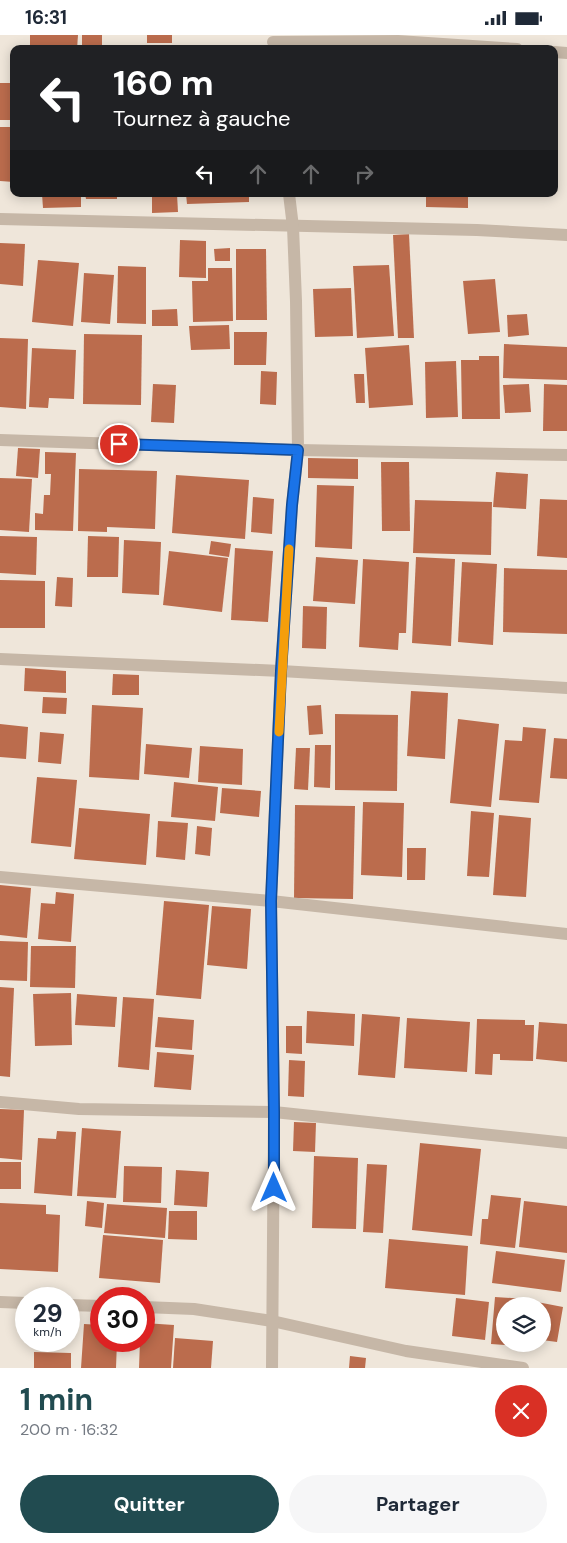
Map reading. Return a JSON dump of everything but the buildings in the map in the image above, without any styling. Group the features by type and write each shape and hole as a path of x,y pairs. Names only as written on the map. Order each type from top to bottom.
{"street":[{"path":"273,42 398,41 458,45"},
{"path":"272,1368 274,1111 271,901 281,671 298,450 296,301 293,227 289,197"},
{"path":"0,219 477,230 567,235"},
{"path":"0,440 298,450 567,455"},
{"path":"0,659 281,671 567,689"},
{"path":"0,877 271,901 567,934"},
{"path":"0,1102 79,1109 274,1111 567,1143"},
{"path":"0,1302 15,1303"},
{"path":"155,1307 194,1309 272,1321 406,1351 523,1368"}],"slow traffic":[{"path":"279,732 289,549"}],"route":[{"path":"119,444 298,450 292,505 281,671 271,901 274,1188"}]}
